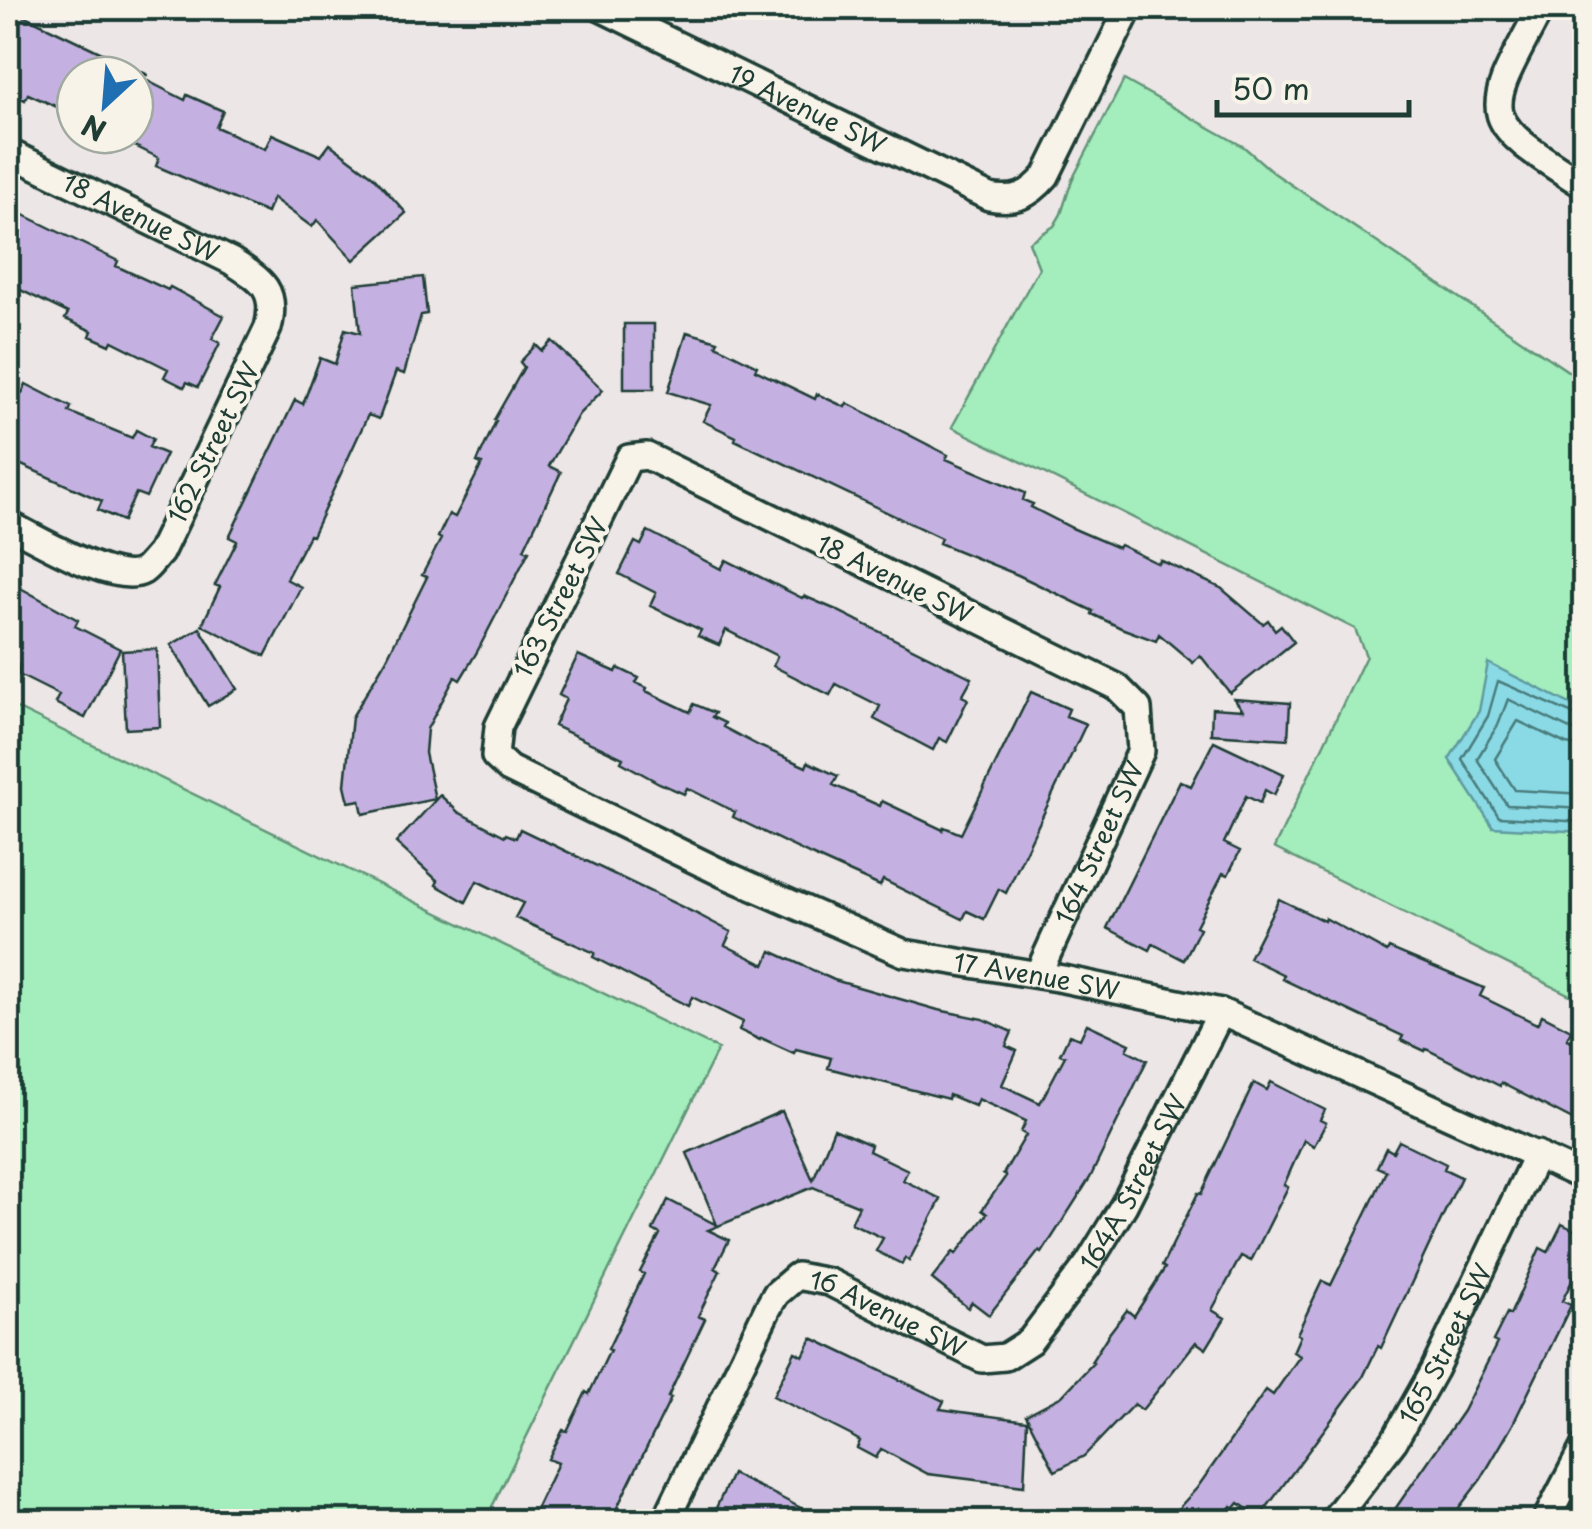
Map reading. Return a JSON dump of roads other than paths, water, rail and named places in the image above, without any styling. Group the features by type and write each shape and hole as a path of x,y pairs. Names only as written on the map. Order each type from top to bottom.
{"street":[{"name":"19 Avenue SW","path":"601,8 636,14 989,197 1019,198 1034,190 1046,176 1129,8"},
{"path":"1541,8 1502,82 1496,104 1500,121 1536,155 1584,185"},
{"name":"18 Avenue SW","path":"8,152 231,261 255,276 269,292"},
{"name":"162 Street SW","path":"8,524 106,570 128,575 144,570 160,553 268,328 273,309 269,292"},
{"name":"18 Avenue SW","path":"646,456 1118,687 1138,708"},
{"name":"163 Street SW","path":"496,756 498,726 509,698 629,458 646,456"},
{"name":"164 Street SW","path":"1038,974 1141,751 1138,708"},
{"name":"17 Avenue SW","path":"496,756 509,769 724,874 904,953 1038,974 1221,1012 1584,1177"},
{"name":"164A Street SW","path":"1030,1341 1088,1264 1124,1205 1221,1012"},
{"name":"165 Street SW","path":"1332,1522 1394,1441 1434,1370 1537,1154"},
{"name":"16 Avenue SW","path":"664,1522 768,1308 776,1294 797,1276 829,1282 982,1359 1005,1358 1030,1341"},
{"path":"1544,1522 1584,1447"}],"water":[{"path":"1488,663 1584,711 1584,832 1493,827 1449,759 1479,711"}]}
